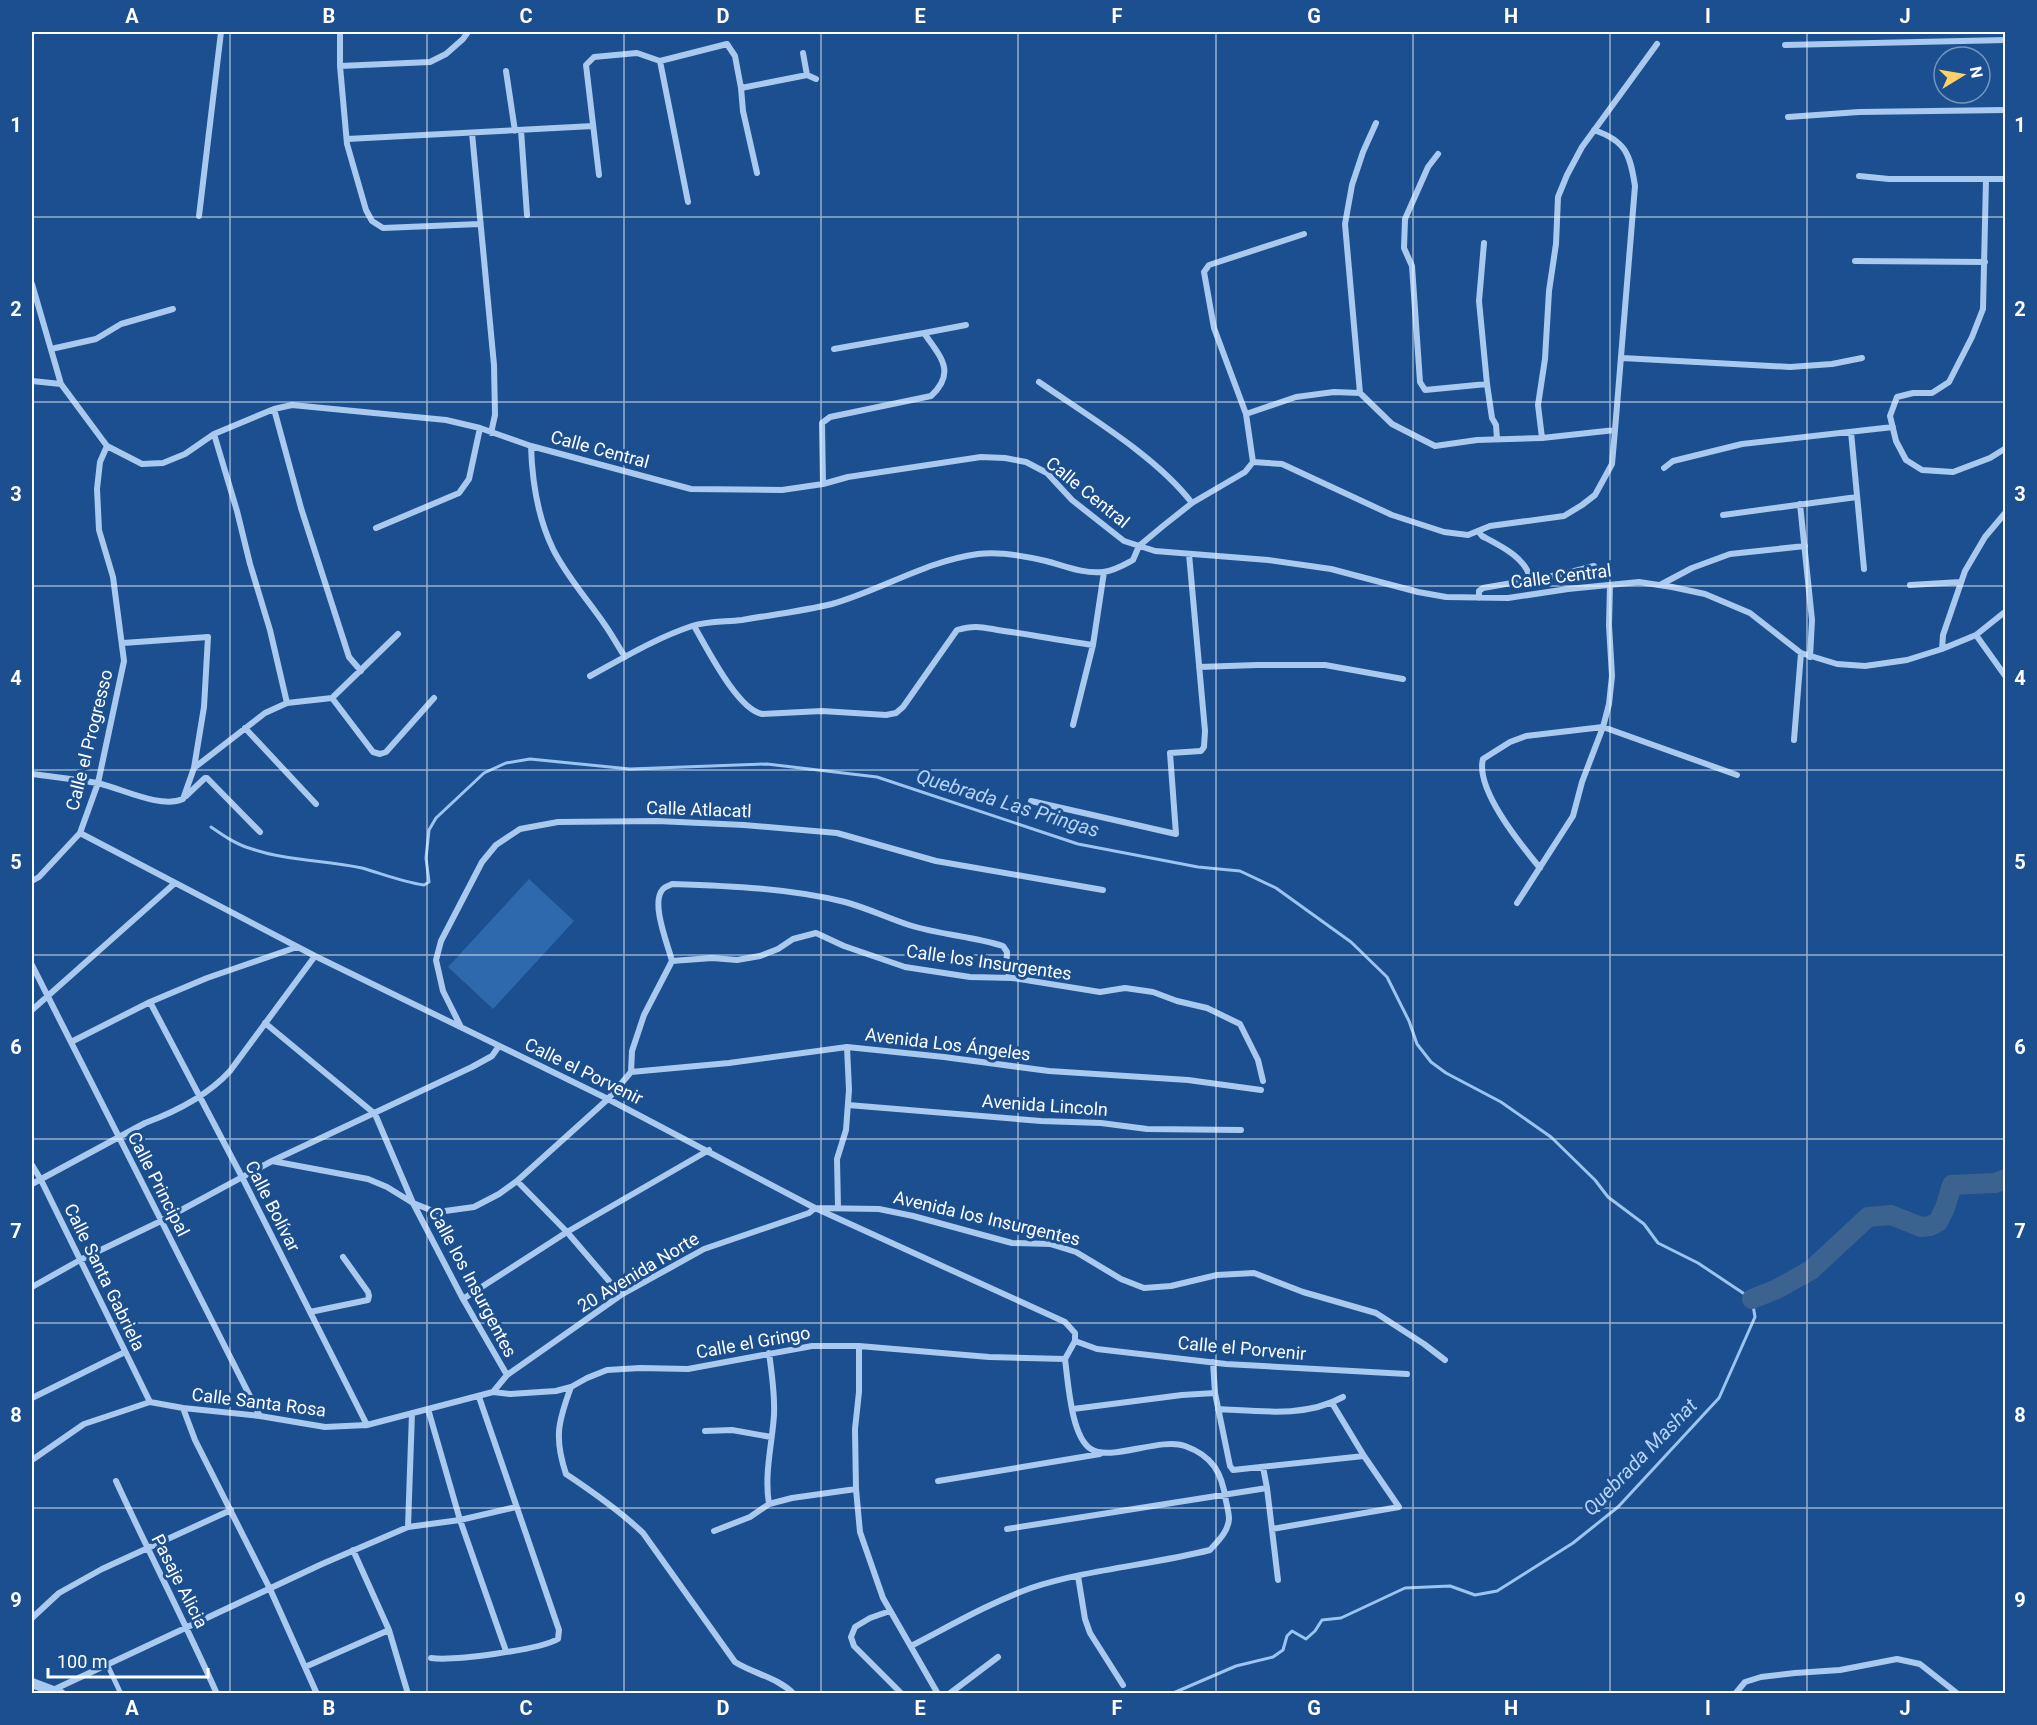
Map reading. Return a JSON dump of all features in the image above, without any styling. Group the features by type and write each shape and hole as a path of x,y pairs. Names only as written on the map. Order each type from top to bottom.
{"street":[{"path":"199,216 221,32"},
{"path":"340,32 340,66 347,139 366,210 372,221 383,228 480,224"},
{"path":"340,66 430,62 446,54 468,32"},
{"path":"1785,45 2006,40"},
{"path":"599,175 585,65 594,57 637,53 660,60 727,44 735,56 743,111 757,173"},
{"path":"1542,438 1538,405 1545,359 1558,197 1567,175 1594,130 1657,44"},
{"path":"803,53 807,75"},
{"path":"660,60 688,202"},
{"path":"506,71 518,130 527,215"},
{"path":"741,88 807,75 816,79"},
{"path":"1788,117 1859,112 2006,110"},
{"path":"1376,123 1352,184 1345,224 1360,393 1392,424 1435,446 1455,442 1542,438 1615,430"},
{"path":"347,139 593,126"},
{"path":"1253,462 1282,464 1392,515 1444,532 1468,535 1490,526 1564,516 1595,495 1612,464 1635,186 1632,166 1624,148 1608,135 1594,130"},
{"path":"472,133 494,365 495,415 491,433"},
{"path":"1438,154 1428,167 1405,219 1404,248 1412,266 1420,382 1425,390 1487,384"},
{"path":"1859,176 1889,179 2006,179"},
{"path":"1986,179 1983,309 1972,337 1949,382 1932,393 1913,393 1897,397 1890,416 1896,441 1906,460 1922,470 1953,472 1990,458 2006,448"},
{"path":"590,676 646,644 694,626 830,604 886,586 928,565 952,558 981,553 1007,554 1047,562 1067,569 1104,572 1117,569 1133,561 1139,546 1192,503 1245,472 1253,462 1246,414 1214,328 1204,272 1209,265 1304,234"},
{"path":"1484,243 1479,301 1487,384 1497,439"},
{"path":"1855,261 1985,262"},
{"path":"32,284 61,384 32,381"},
{"path":"51,349 96,339 121,324 173,309"},
{"path":"834,349 966,325"},
{"path":"823,484 822,423 830,417 932,396 940,388 945,368 942,357 924,333"},
{"path":"1622,358 1790,367 1832,364 1862,358"},
{"path":"1039,381 1140,453 1177,484 1192,503"},
{"name":"Calle Central","path":"61,384 107,446 142,464 163,463 185,454 214,434 274,409 292,405 446,420 480,428 531,446 691,489 782,490 823,484 848,477 981,458 1005,458 1026,462 1047,473 1072,500 1124,541 1155,551 1268,560 1331,569 1446,597 1509,598 1639,582 1660,585 1705,594 1750,613 1801,653 1837,664 1865,666 1907,660 1976,635 2006,612"},
{"path":"1246,414 1296,397 1334,392 1360,393"},
{"path":"274,409 301,508 349,657 361,671"},
{"path":"1664,468 1673,461 1742,444 1893,427"},
{"path":"376,528 459,493 469,479 480,428"},
{"path":"1851,432 1864,569"},
{"path":"214,434 270,630 287,703"},
{"name":"Calle el Progresso","path":"32,881 39,878 80,833 98,783 124,661 113,576 99,530 97,489 100,462 107,446"},
{"path":"531,446 536,493 544,526 553,549 625,657"},
{"path":"1723,515 1857,497"},
{"path":"1800,504 1812,620 1810,657"},
{"path":"1942,649 1943,635 1965,571 1985,537 2006,512"},
{"path":"1478,531 1482,536 1519,559 1530,579"},
{"path":"1660,585 1701,564 1730,554 1804,546"},
{"path":"1031,801 1176,834 1170,753 1201,751 1204,747 1205,731 1190,554"},
{"path":"1479,598 1479,591 1483,588 1563,574 1594,566"},
{"path":"1073,725 1093,645 1104,572"},
{"path":"1910,585 1961,582"},
{"path":"1517,903 1573,816 1582,782 1603,727 1609,704 1612,676 1609,626 1610,585"},
{"path":"694,626 729,685 748,707 755,713 762,714 822,711 886,715 896,713 903,708 957,630 971,625 1093,645"},
{"path":"194,768 265,713 287,703 332,698 398,634"},
{"path":"1976,635 2005,676"},
{"path":"123,643 208,637 204,707 194,768 183,799"},
{"path":"1794,740 1801,653"},
{"path":"1199,667 1267,664 1325,665 1404,679"},
{"path":"332,698 373,752 380,754 386,752 434,698"},
{"path":"1540,868 1508,828 1484,782 1481,767 1483,759 1510,742 1526,736 1603,727 1737,775"},
{"path":"245,728 316,804"},
{"path":"32,774 98,783 165,802 183,799 207,778 260,832"},
{"name":"Calle Atlacatl","path":"462,1027 443,991 436,960 441,940 482,862 496,845 520,829 558,822 657,821 837,833 936,861 1103,890"},
{"name":"Calle el Porvenir","path":"80,833 297,947 709,1150 815,1208 1065,1322 1075,1333 1075,1341 1097,1349 1213,1362 1407,1374"},
{"path":"32,1010 175,883"},
{"path":"631,1072 632,1051 644,1015 672,961 659,908 659,897 663,889 672,884 744,887 803,894 846,902 909,925 1003,945 1007,952 1006,970 1013,978"},
{"name":"Calle los Insurgentes","path":"672,961 712,958 737,960 760,956 778,949 793,939 816,933 844,946 905,967 970,977 1013,978 1100,992 1125,988 1153,992 1177,1001 1208,1008 1240,1024 1258,1060 1263,1082"},
{"path":"71,1042 150,1002 207,978 297,947"},
{"path":"32,1184 145,1123 159,1119 199,1096 224,1078 315,956"},
{"name":"Calle Principal","path":"32,965 260,1416"},
{"name":"Calle Bolívar","path":"150,1002 242,1177 367,1425"},
{"path":"265,1023 375,1114 414,1203"},
{"path":"32,1287 272,1161 472,1067 492,1056 499,1046"},
{"path":"838,1207 837,1159 846,1130 848,1105 847,1047"},
{"name":"Avenida Los Ángeles","path":"631,1072 729,1063 847,1047 1049,1071 1188,1080 1261,1090"},
{"name":"Calle los Insurgentes","path":"272,1161 368,1179 433,1211 474,1207 499,1194 517,1181 608,1099 631,1072"},
{"name":"Avenida Lincoln","path":"848,1105 1041,1121 1101,1123 1147,1129 1240,1130"},
{"path":"463,1299 567,1232 709,1150"},
{"name":"Calle Santa Gabriela","path":"32,1165 150,1402"},
{"path":"517,1181 567,1232 621,1295"},
{"name":"Calle los Insurgentes","path":"414,1203 463,1299 507,1375"},
{"name":"Avenida los Insurgentes","path":"815,1208 879,1209 1012,1243 1050,1245 1076,1252 1121,1279 1144,1287 1171,1286 1217,1275 1254,1273 1303,1292 1376,1313 1445,1360"},
{"name":"20 Avenida Norte","path":"493,1392 507,1375 621,1295 704,1249 809,1213 815,1208"},
{"path":"310,1312 368,1299 368,1292 343,1257"},
{"path":"1075,1341 1065,1359 1076,1428 1082,1441 1090,1449 1100,1454"},
{"name":"Calle el Gringo","path":"493,1392 510,1394 556,1391 571,1387 607,1370 688,1369 812,1346 859,1346 989,1357 1065,1359"},
{"path":"859,1346 859,1392 855,1429 856,1489 860,1532 883,1598 938,1694"},
{"path":"32,1398 125,1352"},
{"path":"769,1353 774,1394 766,1476 769,1504"},
{"path":"1213,1362 1215,1393 1230,1466 1233,1470 1364,1456"},
{"path":"571,1387 562,1411 557,1435 566,1474 617,1509 643,1533 735,1662 748,1670 777,1681 794,1694"},
{"name":"Calle Santa Rosa","path":"32,1460 84,1424 150,1402 325,1427 367,1425 493,1392"},
{"path":"1073,1409 1215,1393"},
{"path":"431,1658 457,1659 551,1643 558,1639 559,1630 479,1397"},
{"path":"1218,1409 1279,1413 1332,1403 1343,1397"},
{"path":"1272,1529 1400,1507 1364,1456 1332,1403"},
{"path":"183,1408 195,1440 270,1589 317,1694"},
{"path":"428,1409 460,1520 506,1651"},
{"path":"408,1527 412,1413"},
{"path":"705,1431 732,1430 771,1437"},
{"path":"911,1646 1007,1598 1033,1588 1078,1576 1210,1550 1222,1536 1229,1519 1218,1471 1208,1458 1183,1445 1132,1448 938,1481"},
{"path":"1263,1467 1278,1580"},
{"name":"Pasaje Alicia","path":"116,1481 217,1694"},
{"path":"1007,1529 1267,1488"},
{"path":"714,1531 750,1517 769,1504 792,1498 856,1489"},
{"path":"32,1683 56,1692 107,1664 353,1550 408,1527 460,1520 516,1507"},
{"path":"32,1618 59,1593 102,1569 231,1510"},
{"path":"353,1550 389,1630 408,1694"},
{"path":"1078,1576 1084,1619 1090,1633 1123,1685"},
{"path":"890,1611 870,1618 855,1627 852,1636 854,1646 902,1694"},
{"path":"305,1667 389,1630"},
{"path":"949,1694 998,1657"},
{"path":"1735,1694 1745,1682 1761,1677 1840,1670 1897,1659 1920,1664 1958,1694"},
{"path":"107,1664 121,1694"}],"shaded area":[{"path":"529,879 574,921 493,1009 448,967"}],"waterway":[{"name":"Quebrada Las Pringas","path":"211,827 236,843 265,853 362,868 424,885 429,882 426,858 429,830 436,818 484,773 506,763 530,759 630,769 767,764 877,777 1078,844 1198,867 1240,871 1276,888 1351,942 1387,977 1409,1021 1417,1044 1431,1062 1446,1073 1501,1102 1551,1137 1595,1180 1608,1197 1644,1224 1658,1243 1698,1263 1752,1299 1755,1317 1719,1398 1618,1507 1573,1543 1497,1591 1475,1595 1450,1586 1405,1588 1341,1618 1322,1620 1306,1639 1292,1631 1287,1636 1283,1650 1273,1657 1236,1666 1171,1694"},
{"path":"1752,1299 1777,1289 1811,1270 1868,1217 1891,1215 1921,1227 1930,1226 1938,1222 1952,1185 1995,1183 2006,1179"}],"water label":[{"name":"Quebrada Mashat","path":"1640,1457"}]}
